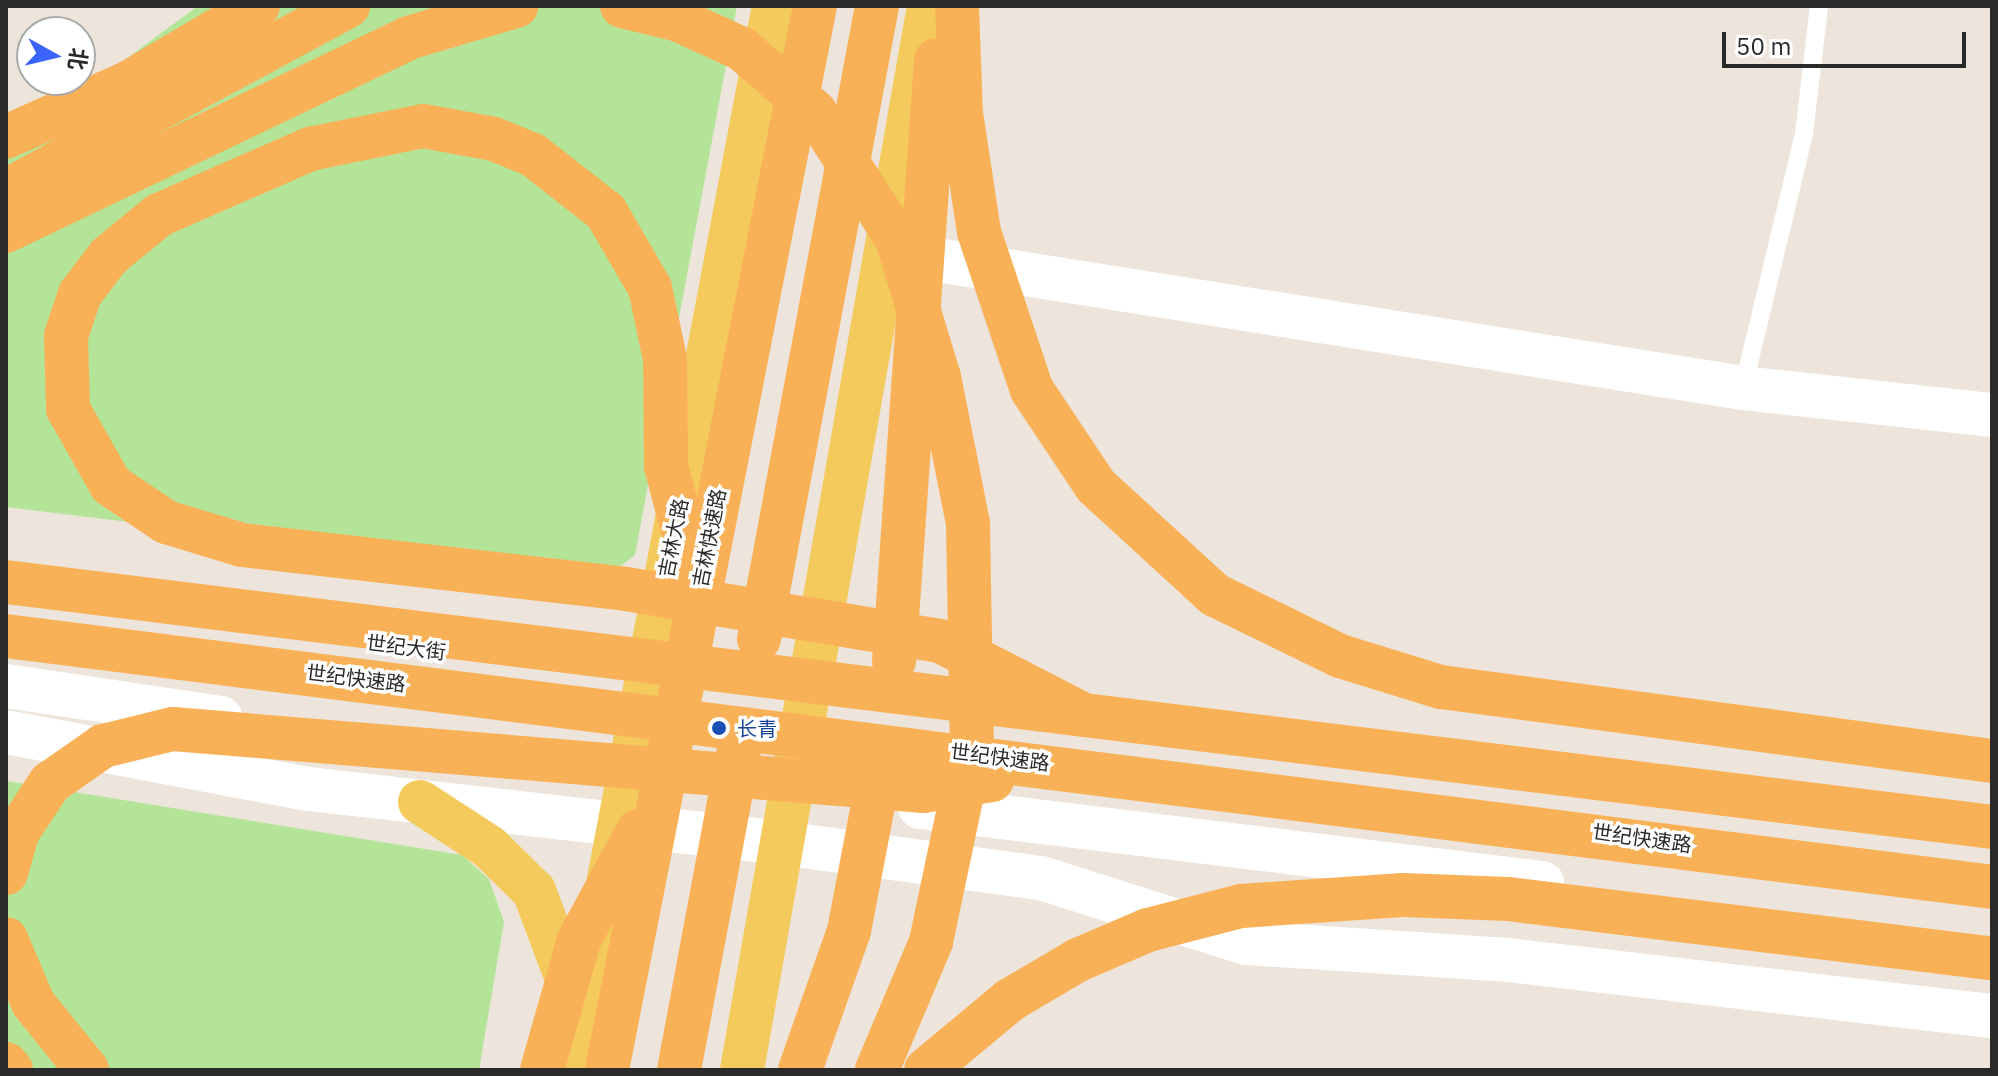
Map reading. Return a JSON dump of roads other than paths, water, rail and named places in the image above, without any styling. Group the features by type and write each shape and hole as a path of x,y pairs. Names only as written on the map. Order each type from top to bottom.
{"highway":[{"path":"6,137 128,83 258,6"},
{"path":"6,191 348,6"},
{"path":"6,231 408,38 516,6"},
{"path":"622,6 676,19 742,49 815,112 897,239 939,377 968,524 972,747 931,942 877,1070"},
{"name":"吉林快速路","path":"607,1070 643,786 699,592 815,6"},
{"path":"679,1070 877,6"},
{"path":"800,1070 833,986 875,816 896,639 917,281 944,6"},
{"path":"957,6 961,113 977,220 1032,390 1096,486 1215,595 1340,656 1441,687 1992,761"},
{"path":"699,592 666,466 665,359 650,288 606,212 533,155 494,139 423,126 310,149 159,215 109,256 80,294 64,357 68,409 79,437 111,485 179,528 242,545 626,589 940,641 1084,715"},
{"path":"6,557 123,611"},
{"path":"6,582 1992,827"},
{"name":"世纪快速路","path":"6,636 1078,767 1992,887"},
{"path":"6,873 17,833 50,783 103,746 173,729 923,791 1078,767"},
{"path":"542,1070 579,940 643,786"},
{"path":"926,1070 1010,1000 1078,960 1148,930 1241,906 1357,896 1508,899 1992,958"},
{"path":"6,939 33,1003 87,1070"},
{"path":"6,1064 11,1070"}],"main road":[{"name":"吉林大路","path":"573,1070 619,825 643,786 647,677 774,6"},
{"path":"742,1070 929,6"},
{"path":"420,802 489,847 534,891 582,1024"}],"street":[{"path":"885,252 1743,388 1992,415"},
{"name":"世纪大街","path":"6,595 647,677 806,702 1992,845"},
{"path":"6,686 643,786 790,791 1992,939"},
{"path":"6,732 234,777 420,802 781,843 1041,878 1246,943 1507,960 1992,1016"}],"lane":[{"path":"1743,388 1804,134 1819,6"}],"place":[{"name":"长青","path":"719,728"}]}
